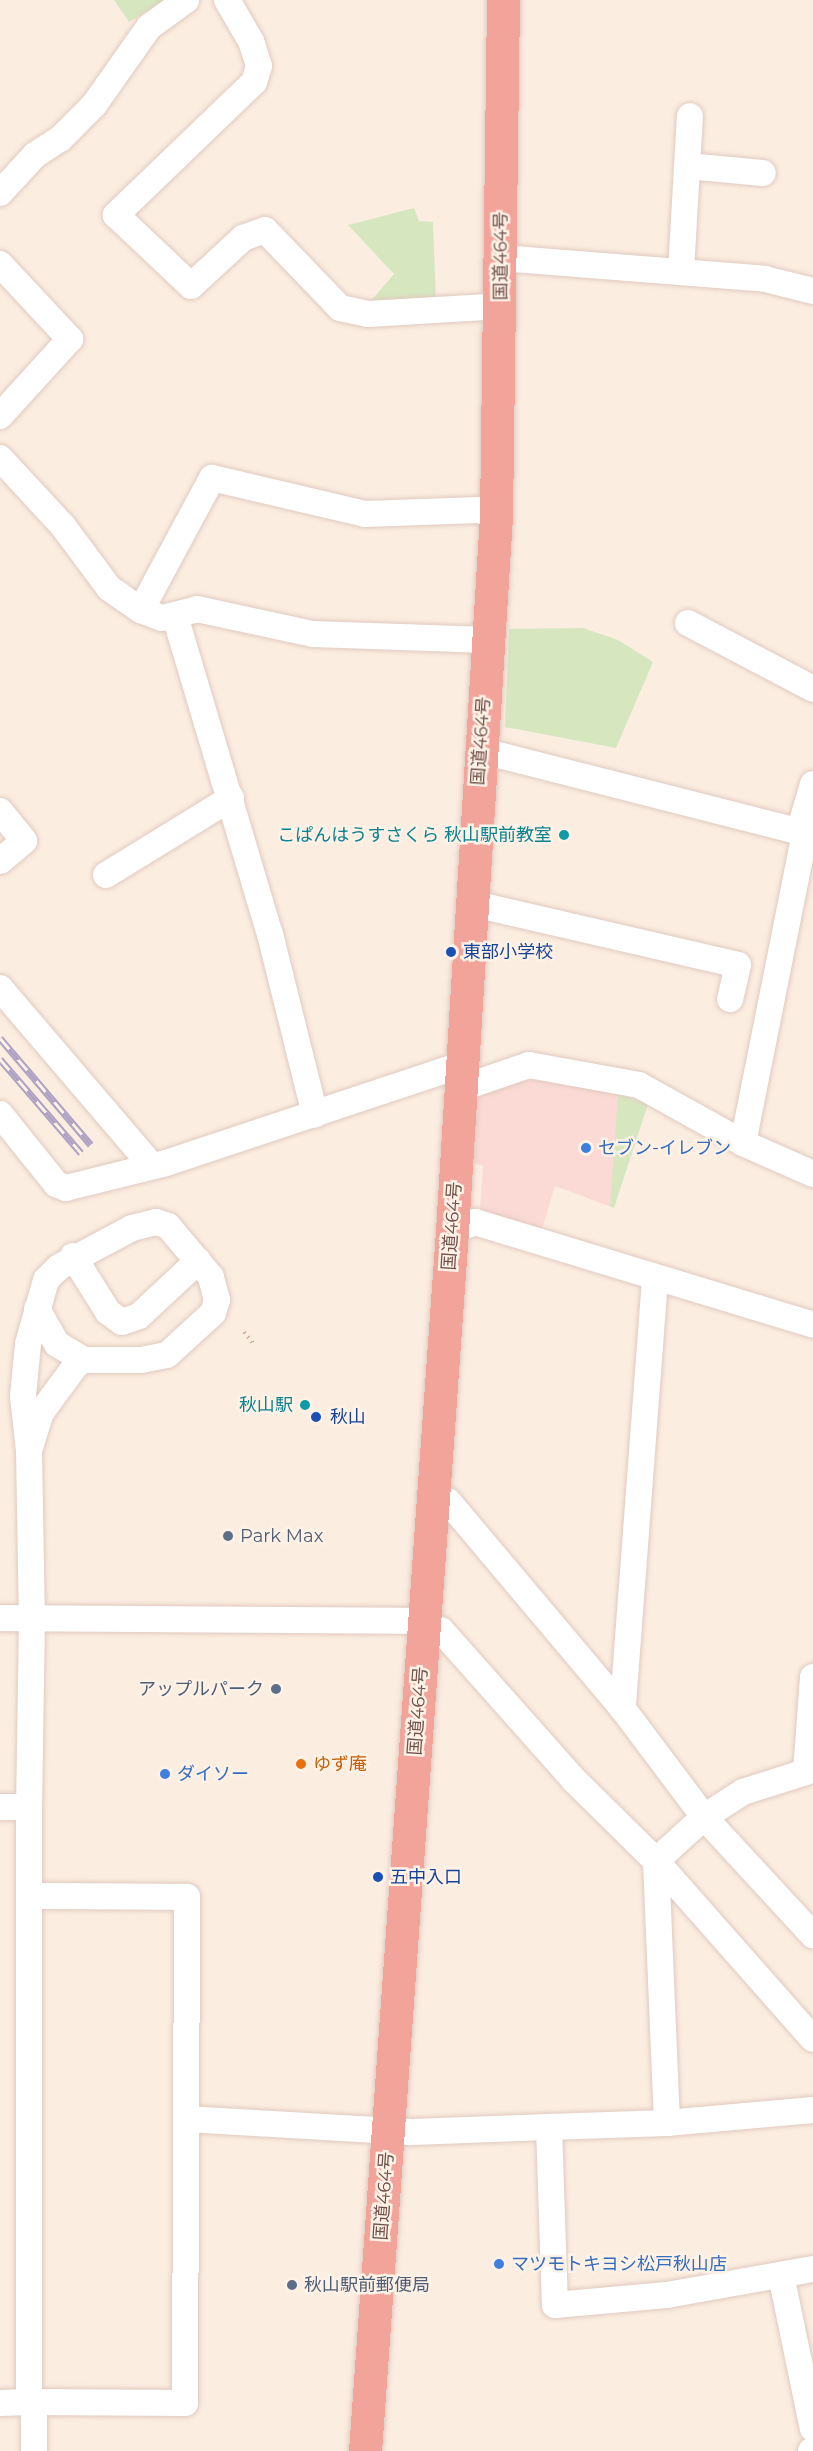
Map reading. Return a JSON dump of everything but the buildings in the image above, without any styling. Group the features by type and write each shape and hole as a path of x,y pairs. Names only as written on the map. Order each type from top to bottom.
{"highway":[{"name":"国道464号","path":"365,2451 388,2130 433,1626 460,1077 479,750 489,640 496,516 501,306 503,0"}],"street":[{"path":"0,193 35,155 60,139 94,105 149,27 186,0"},
{"path":"227,0 251,41 258,66 254,82 116,215 191,286 243,238 265,230 340,308 368,314 501,306"},
{"path":"681,272 690,116"},
{"path":"687,166 763,173"},
{"path":"501,258 765,279 813,291"},
{"path":"0,264 70,339 0,416"},
{"path":"0,458 63,526 109,588 141,610 162,618 197,609 313,634 489,640"},
{"path":"141,610 212,478 365,514 479,510 496,516"},
{"path":"174,616 231,798 270,934 315,1114"},
{"path":"688,623 813,689"},
{"path":"479,750 806,833"},
{"path":"743,1143 806,833 813,784"},
{"path":"106,875 231,798"},
{"path":"0,811 24,841 0,861"},
{"path":"470,903 738,964 730,999"},
{"path":"0,988 152,1166"},
{"path":"0,1114 56,1184 66,1188 152,1166 315,1114 460,1077 529,1065 582,1072 639,1085 743,1143 813,1174"},
{"path":"34,2451 31,2402 28,1807 32,1618 29,1451 12,1396 36,1309 46,1280 73,1256 132,1228 156,1222 168,1226 198,1261 216,1287 217,1300 207,1321 177,1349 156,1359 84,1360 70,1354 49,1335 36,1309"},
{"path":"452,1231 475,1222 655,1279 813,1325"},
{"path":"73,1256 108,1312 122,1322 139,1316 198,1261"},
{"path":"623,1709 655,1279"},
{"path":"29,1451 40,1413 68,1374 84,1360"},
{"path":"448,1501 623,1709 704,1817 813,1935"},
{"path":"0,1618 433,1626 574,1780 656,1862 813,2039"},
{"path":"667,2123 656,1862 704,1817 743,1792 810,1771 813,1677"},
{"path":"0,1808 28,1807"},
{"path":"0,2403 185,2403 187,1898 30,1896"},
{"path":"186,2119 388,2130 667,2123 813,2110"},
{"path":"549,2127 555,2305 668,2295 813,2269"},
{"path":"781,2275 813,2429"}],"path":[{"path":"244,1332 253,1343"}],"shaded area":[{"path":"535,1080 618,1094 614,1208 555,1186 539,1239 489,1222 480,1209 483,1166 473,1163 475,1098 502,1083"}],"green space":[{"path":"114,0 164,0 129,22"},
{"path":"414,208 419,221 433,222 436,300 369,303 394,274 348,225"},
{"path":"583,628 618,640 653,662 616,748 505,727 509,629"},
{"path":"618,1094 648,1104 614,1208 610,1206"}],"railway":[{"path":"0,1038 91,1145"},
{"path":"0,1059 81,1153"}],"place":[{"name":"こぱんはうすさくら 秋山駅前教室","path":"564,835"},
{"name":"東部小学校","path":"451,952"},
{"name":"セブン-イレブン","path":"586,1148"},
{"name":"秋山駅","path":"305,1405"},
{"name":"秋山","path":"316,1417"},
{"name":"Park Max","path":"228,1536"},
{"name":"アップルパーク","path":"276,1689"},
{"name":"ゆず庵","path":"301,1764"},
{"name":"ダイソー","path":"165,1774"},
{"name":"五中入口","path":"378,1877"},
{"name":"マツモトキヨシ松戸秋山店","path":"499,2264"},
{"name":"秋山駅前郵便局","path":"292,2285"}]}
